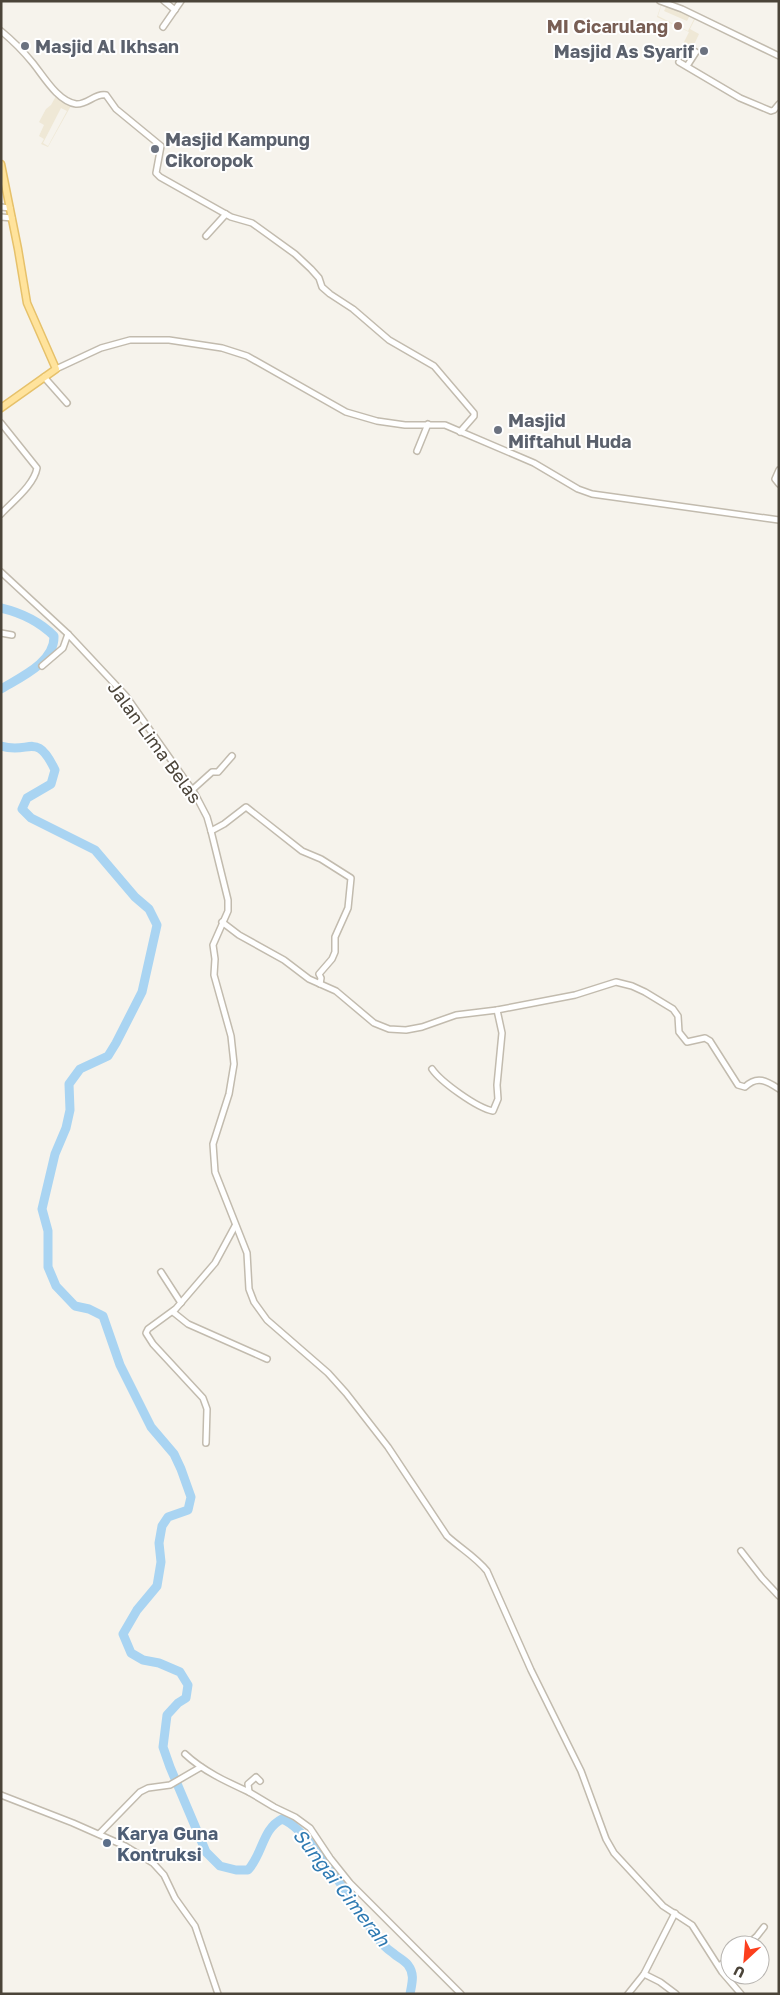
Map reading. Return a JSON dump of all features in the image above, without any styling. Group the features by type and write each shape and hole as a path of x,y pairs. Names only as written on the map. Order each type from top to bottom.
{"main road":[{"path":"1,164 27,304 56,369 1,408"}],"street":[{"path":"164,1 175,10"},
{"path":"163,27 181,1"},
{"path":"660,1 682,9 779,56"},
{"path":"1,31 33,63 50,86 61,96 75,104 100,94 109,97 116,108 162,146 156,173 159,176 189,195 235,219 252,223 295,254 312,269 319,278 322,287 330,294 352,309 389,340 434,366 474,413 474,416 460,432"},
{"path":"688,66 696,52"},
{"path":"679,62 688,66 710,82 752,104 771,111 779,104"},
{"path":"1,207 10,208"},
{"path":"206,236 226,214"},
{"path":"1,217 12,218"},
{"path":"56,369 102,348 130,340 168,340 202,344 242,354 334,406 360,417 405,424 438,424 534,463 578,489 592,494 779,520"},
{"path":"44,378 67,403"},
{"path":"1,422 38,468 36,475 17,499 1,514"},
{"path":"417,451 429,424"},
{"path":"779,470 775,479 779,484"},
{"name":"Jalan Lima Belas","path":"1,572 68,634 126,696 192,790 207,817 228,900 228,911 213,945 215,959 214,975 231,1036 234,1064 229,1094 213,1144 215,1172 247,1253 248,1289 254,1302 267,1320 328,1373 346,1393 388,1447 447,1536 478,1561 487,1571 531,1670 580,1771 614,1853 658,1900 670,1911 692,1925 719,1966 741,1994"},
{"path":"1,633 12,635"},
{"path":"42,666 63,648 68,634"},
{"path":"192,790 212,772 220,770 232,756"},
{"path":"211,831 224,824 246,807 302,851 322,860 350,878 348,908 335,937 335,952 320,974 320,984"},
{"path":"222,922 246,939 284,960 305,976 336,991 378,1025 389,1029 406,1030 422,1027 456,1015 498,1010 580,994 603,984 622,982 653,996 675,1012 678,1016 679,1032 687,1042 705,1038 710,1041 738,1085 745,1087 759,1079 779,1089"},
{"path":"432,1069 455,1090 484,1108 493,1111 498,1100 497,1085 502,1033 498,1010"},
{"path":"206,1443 206,1404 203,1398 153,1344 146,1333 148,1329 181,1303 215,1263 235,1226"},
{"path":"161,1272 181,1303"},
{"path":"174,1310 174,1314 188,1324 267,1359"},
{"path":"741,1551 779,1596"},
{"path":"185,1754 201,1766 295,1817 310,1828 350,1883 461,1994"},
{"path":"99,1834 140,1792 148,1788 170,1785 201,1766"},
{"path":"249,1792 248,1784 251,1780 256,1777 260,1782"},
{"path":"1,1795 99,1834 141,1855 158,1868 175,1898 195,1926 218,1994"},
{"path":"628,1994 644,1974 675,1913"},
{"path":"758,1935 764,1927"},
{"path":"644,1974 660,1982 676,1994"}],"shaded area":[{"name":"MI Cicarulang","path":"662,2 696,17 690,29 699,34 692,49 683,44 689,32 657,17","holes":["662,3 667,5 664,11 687,21 690,15 695,17 688,31 658,16"]},
{"path":"56,96 72,104 48,147 41,144 44,139 39,136 44,125 39,122 46,109 51,105","holes":["61,108 67,111 48,146 43,143"]}],"waterway":[{"name":"Sungai Cimerah","path":"1,608 30,618 54,636 53,645 43,661 27,674 1,689"},
{"name":"Sungai Cimerah","path":"1,746 11,748 32,746 43,751 55,770 51,784 27,798 22,809 31,818 95,850 135,897 149,909 157,925 142,992 116,1043 108,1056 80,1069 69,1084 70,1110 66,1128 55,1154 42,1209 48,1231 48,1267 56,1286 75,1306 89,1309 103,1316 120,1365 151,1427 174,1454 191,1497 188,1510 168,1517 162,1526 159,1543 161,1562 157,1586 137,1610 123,1634 131,1653 143,1660 159,1663 180,1672 188,1685 186,1698 178,1703 167,1715 163,1747 206,1852 220,1866 236,1870 248,1870 257,1857 266,1835 275,1823 282,1819 293,1826 319,1854 380,1941 408,1965 412,1975 410,1994"}],"place":[{"name":"MI Cicarulang","path":"678,26"},
{"name":"Masjid Al Ikhsan","path":"25,46"},
{"name":"Masjid As Syarif","path":"704,51"},
{"name":"Masjid Kampung Cikoropok","path":"155,149"},
{"name":"Masjid Miftahul Huda","path":"498,430"},
{"name":"Karya Guna Kontruksi","path":"107,1843"}]}
